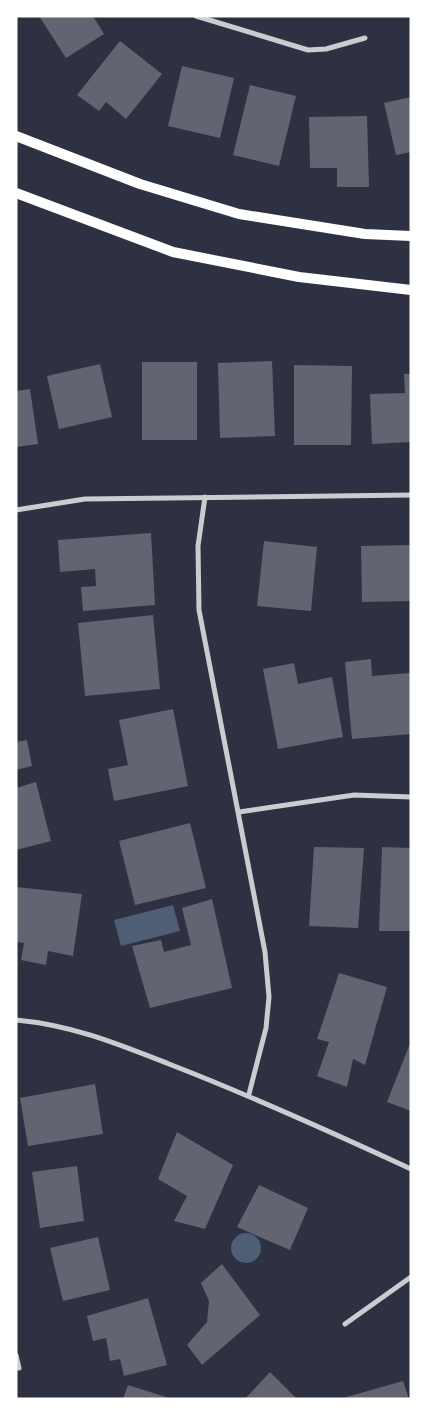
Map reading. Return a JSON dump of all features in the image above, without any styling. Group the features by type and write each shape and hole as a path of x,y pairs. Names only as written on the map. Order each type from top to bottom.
{"main road":[{"path":"16,136 140,184 239,214 365,234 411,236"},
{"path":"16,193 173,252 299,277 411,290"}],"street":[{"path":"196,16 308,50 326,48 365,38"},
{"path":"16,510 85,499 411,495"},
{"path":"205,497 198,546 199,610 265,952 269,997 266,1028 249,1094"},
{"path":"239,812 354,795 411,797"},
{"path":"16,1020 47,1023 89,1033 249,1094 411,1169"},
{"path":"345,1324 411,1277"},
{"path":"16,1355 19,1368"}],"water":[{"path":"173,905 180,931 121,946 114,920"},
{"path":"246,1233 257,1237 261,1248 257,1259 246,1263 235,1259 231,1248 235,1237"}],"building":[{"path":"39,16 93,16 104,34 66,58"},
{"path":"120,41 162,74 126,119 106,102 99,111 77,95"},
{"path":"182,66 234,78 220,138 168,126"},
{"path":"250,85 296,96 279,166 233,155"},
{"path":"411,97 411,152 396,155 384,103"},
{"path":"367,116 369,187 337,187 337,168 310,168 309,117"},
{"path":"272,361 275,436 220,438 218,363"},
{"path":"142,362 197,362 197,440 142,440"},
{"path":"100,364 112,417 59,429 47,376"},
{"path":"294,365 352,366 351,445 294,445"},
{"path":"404,374 411,374 411,442 372,444 370,394 405,393"},
{"path":"30,389 38,444 16,447 16,391"},
{"path":"151,533 155,605 83,611 81,587 96,586 95,569 60,572 58,540"},
{"path":"264,541 317,547 311,611 257,606"},
{"path":"411,545 411,601 362,602 361,546"},
{"path":"153,615 160,689 85,696 78,623"},
{"path":"371,659 372,676 410,673 411,734 352,739 345,662"},
{"path":"294,663 298,684 332,677 343,737 278,749 263,669"},
{"path":"173,709 188,786 114,801 108,769 128,765 119,720"},
{"path":"27,740 32,766 16,770 16,742"},
{"path":"36,782 51,841 16,850 16,788"},
{"path":"190,823 206,888 135,905 119,841"},
{"path":"314,847 364,848 358,928 309,926"},
{"path":"382,847 411,848 411,931 379,931"},
{"path":"16,887 82,894 73,956 48,951 46,965 21,960 24,943 16,942"},
{"path":"212,899 232,988 150,1008 132,946 161,940 164,952 191,945 182,908"},
{"path":"339,973 387,987 365,1065 353,1059 347,1087 317,1076 329,1042 317,1039"},
{"path":"411,1041 411,1111 387,1102"},
{"path":"95,1084 103,1134 28,1146 20,1098"},
{"path":"177,1132 233,1165 205,1229 174,1221 187,1196 158,1179"},
{"path":"77,1166 84,1221 40,1228 32,1172"},
{"path":"259,1185 308,1208 290,1250 237,1227"},
{"path":"98,1237 110,1290 63,1301 50,1248"},
{"path":"222,1264 260,1315 202,1365 187,1345 207,1322 209,1301 201,1283"},
{"path":"148,1298 167,1365 124,1376 120,1359 110,1361 106,1338 93,1341 87,1316"},
{"path":"270,1372 297,1399 245,1399"},
{"path":"403,1381 409,1399 343,1399 343,1398"},
{"path":"128,1385 169,1398 169,1399 123,1399"}]}
